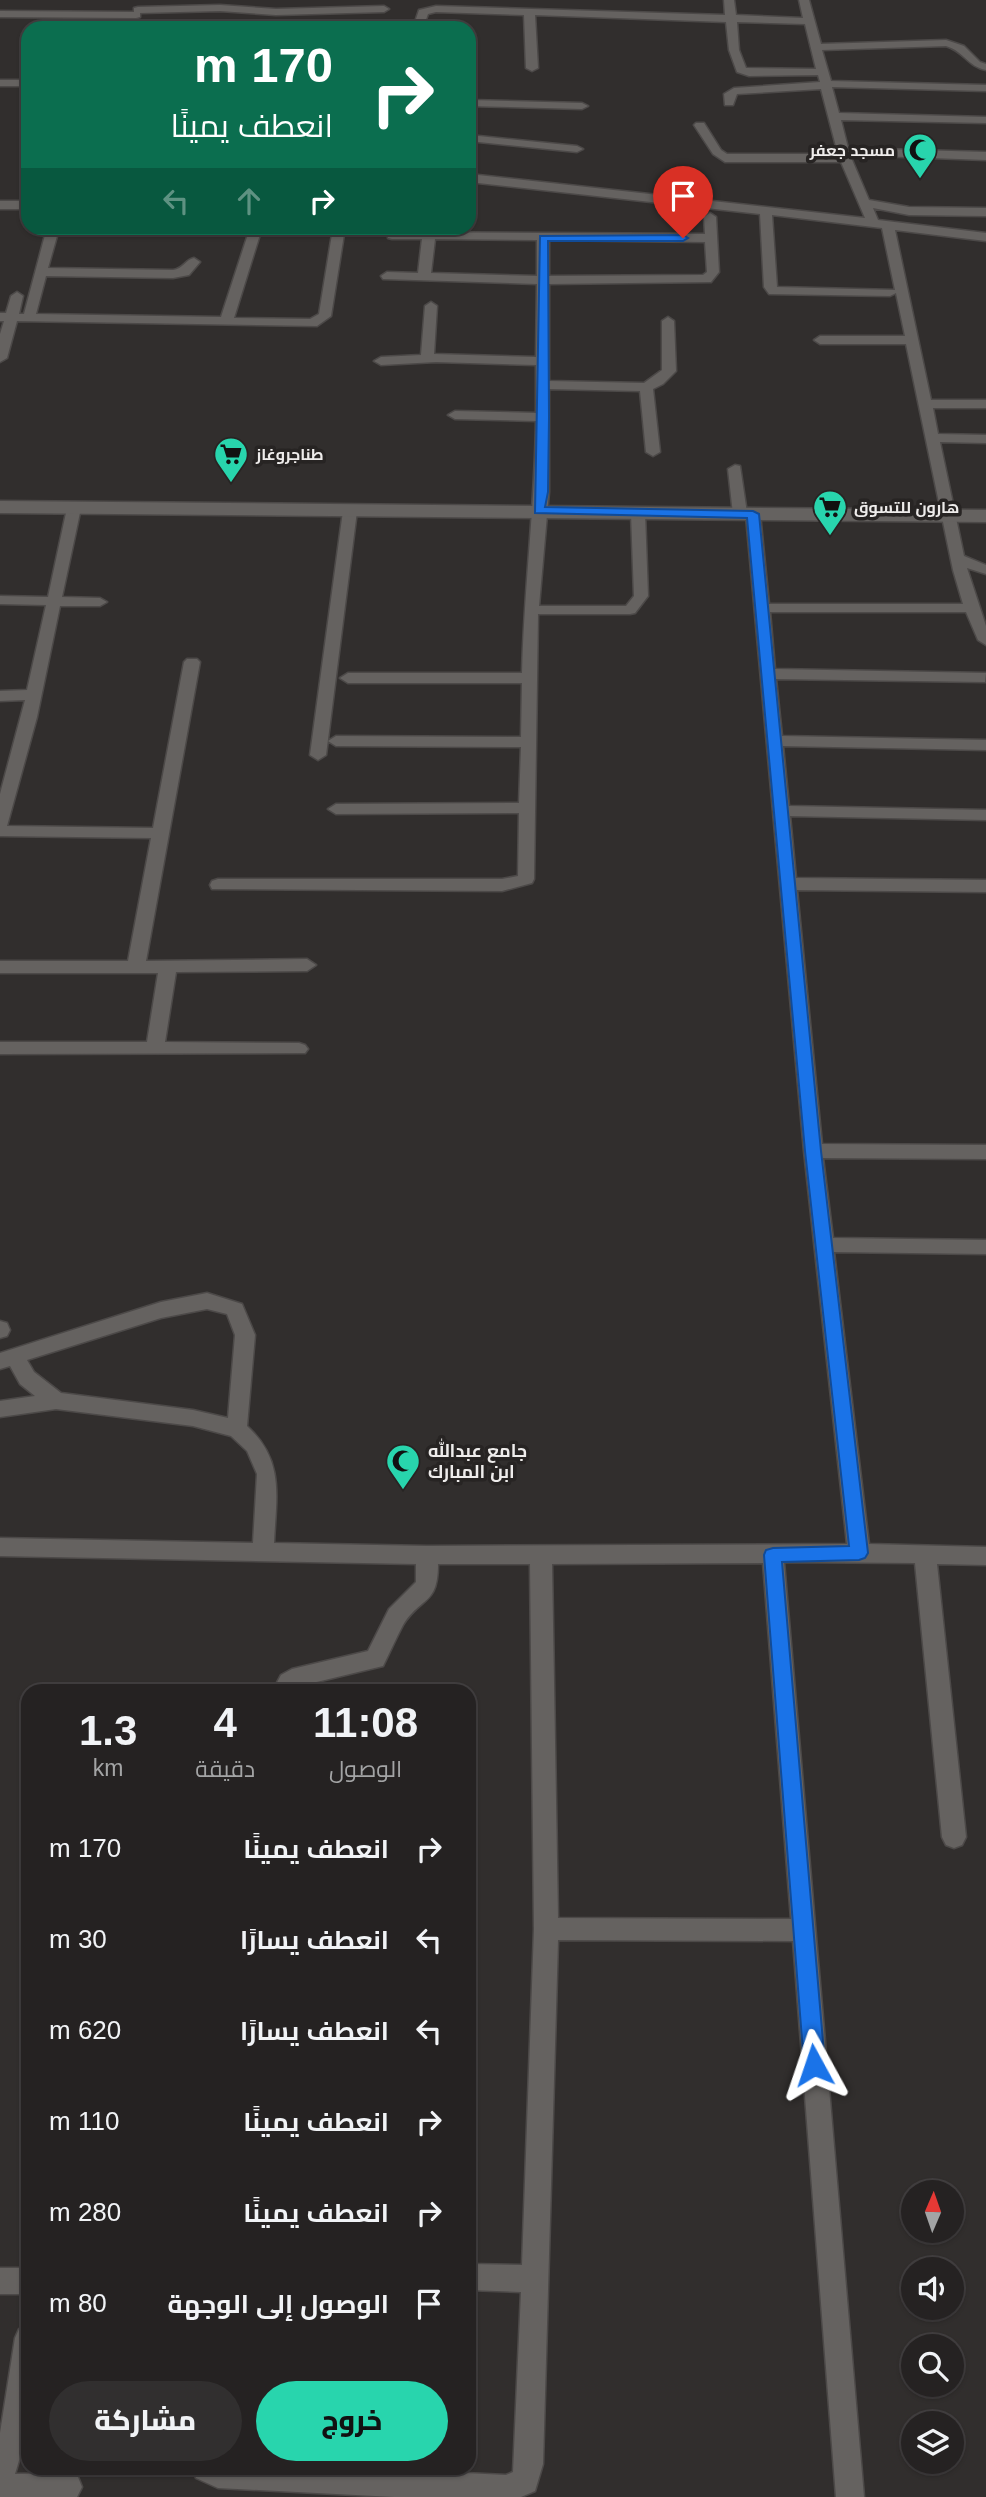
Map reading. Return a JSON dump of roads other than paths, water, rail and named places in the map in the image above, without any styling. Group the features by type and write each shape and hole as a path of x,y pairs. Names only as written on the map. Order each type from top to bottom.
{"street":[{"path":"517,12 520,0"},
{"path":"634,15 636,0"},
{"path":"729,0 734,50 743,71 986,88"},
{"path":"804,0 844,155 873,223"},
{"path":"0,15 138,8 220,8 276,12 384,9"},
{"path":"420,21 423,12 429,10 809,21"},
{"path":"530,12 532,68"},
{"path":"816,47 946,43 964,49 970,53 976,65 986,67"},
{"path":"730,103 730,94 734,92 811,88 825,78"},
{"path":"0,83 21,83"},
{"path":"476,103 582,106"},
{"path":"835,116 986,120"},
{"path":"699,125 705,129 717,153 725,158 986,156"},
{"path":"476,139 577,149"},
{"path":"476,179 986,237"},
{"path":"864,202 909,211 986,212"},
{"path":"0,205 21,205"},
{"path":"766,212 773,291 890,292"},
{"path":"387,276 707,279 713,272 710,217"},
{"path":"888,226 958,559 972,608 986,640"},
{"path":"29,317 51,235"},
{"path":"227,320 254,235"},
{"path":"6,317 312,323 326,316 338,235"},
{"path":"392,235 710,238"},
{"path":"424,276 429,236"},
{"path":"218,885 515,883 526,879 531,610 542,492 544,417 543,238"},
{"path":"41,272 173,274 185,272 194,262"},
{"path":"0,358 6,317 17,296"},
{"path":"427,358 431,306"},
{"path":"544,385 646,387 658,382 669,371 668,321"},
{"path":"820,340 914,340"},
{"path":"381,361 427,358 544,361"},
{"path":"646,387 653,452"},
{"path":"925,404 986,404"},
{"path":"455,415 544,417"},
{"path":"933,438 986,439"},
{"path":"735,469 746,514 762,608 813,1151 859,1553"},
{"path":"0,507 986,516"},
{"path":"0,824 33,695 74,508"},
{"path":"318,755 350,511"},
{"path":"531,610 630,610 637,604 641,596 638,513"},
{"path":"958,559 986,570"},
{"path":"0,600 100,602"},
{"path":"762,608 972,608"},
{"path":"136,967 192,662"},
{"path":"768,674 985,677"},
{"path":"348,678 530,678"},
{"path":"0,696 33,695"},
{"path":"336,741 528,742"},
{"path":"775,741 986,745"},
{"path":"337,809 527,808"},
{"path":"782,811 986,815"},
{"path":"0,831 161,833"},
{"path":"789,884 986,886"},
{"path":"0,967 307,965"},
{"path":"155,1049 169,967"},
{"path":"0,1048 299,1049"},
{"path":"813,1151 986,1152"},
{"path":"825,1245 986,1247"},
{"path":"56,1401 7,1359 161,1310 207,1301 235,1309 245,1335 237,1429"},
{"path":"0,1409 56,1401 193,1418 237,1429 255,1446 267,1474 263,1552"},
{"path":"0,1547 428,1555 859,1553 986,1556"},
{"path":"237,2475 508,2489 525,2481 529,2464 546,1929 541,1554"},
{"path":"288,1684 300,1676 376,1659 397,1616 427,1585 428,1555"},
{"path":"773,1555 850,2497"},
{"path":"925,1555 954,1837"},
{"path":"546,1929 803,1930"},
{"path":"476,2277 535,2279"},
{"path":"0,2281 21,2281"},
{"path":"0,2479 14,2432 21,2385"},
{"path":"0,2488 68,2487"}],"place":[{"name":"مسجد جعفر","path":"920,180"},
{"name":"طناجروغاز","path":"231,484"},
{"name":"هارون للتسوق","path":"830,537"},
{"name":"جامع عبدالله ابن المبارك","path":"403,1491"}]}
